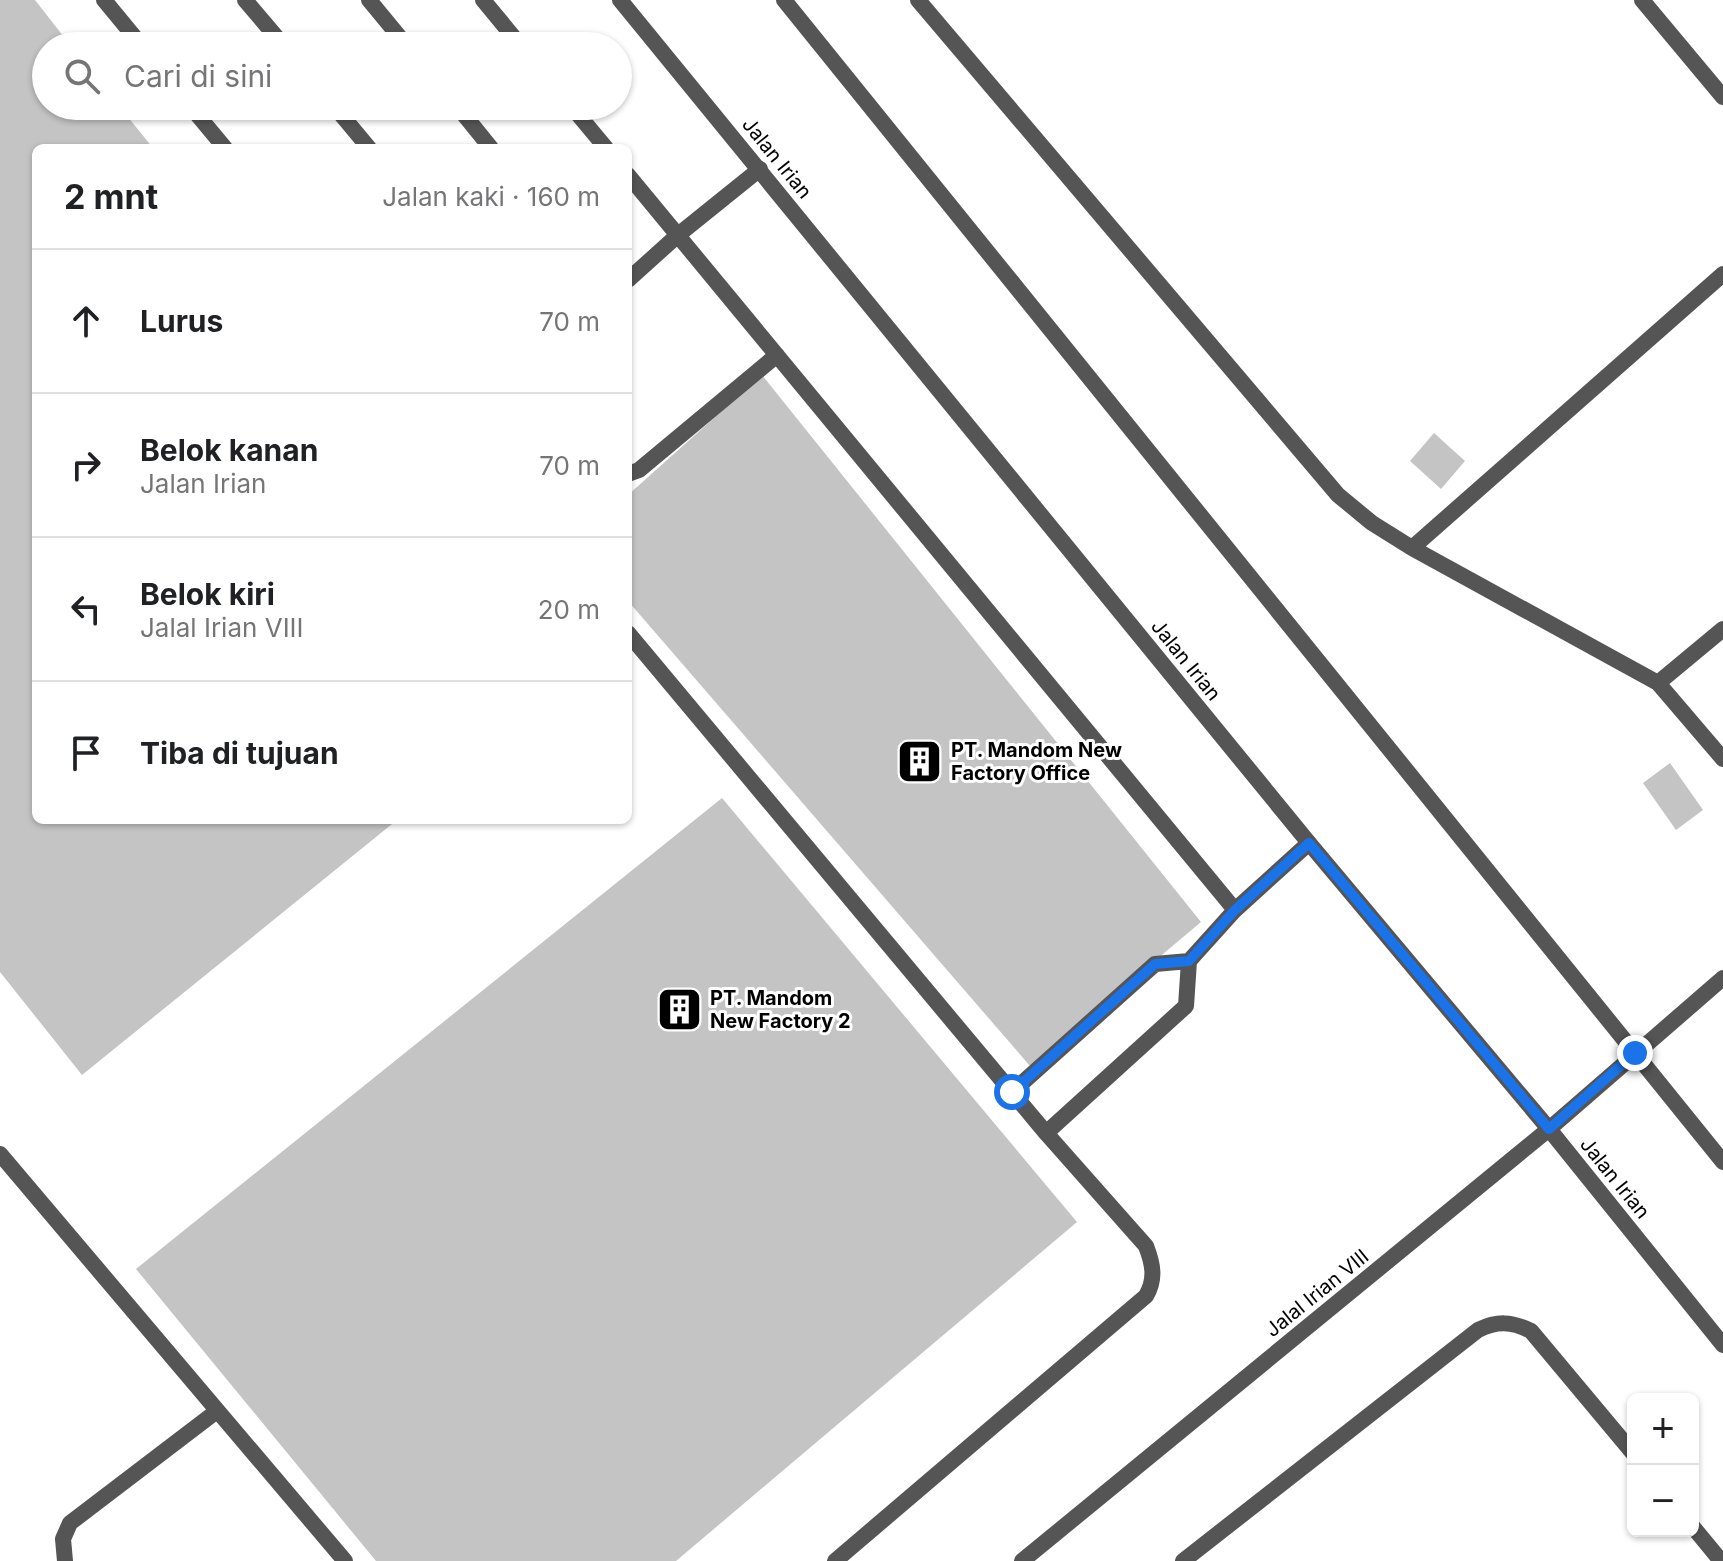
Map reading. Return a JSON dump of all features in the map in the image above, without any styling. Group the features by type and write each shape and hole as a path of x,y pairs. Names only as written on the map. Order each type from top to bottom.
{"street":[{"path":"104,0 130,32"},
{"path":"245,0 272,32"},
{"path":"369,0 395,32"},
{"path":"483,0 509,32"},
{"name":"Jalan Irian","path":"620,0 1309,843 1549,1129 1723,1345"},
{"path":"784,0 1723,1162"},
{"path":"918,0 1338,495 1372,523 1412,548 1658,683 1723,759"},
{"path":"1642,0 1723,97"},
{"path":"202,120 222,144"},
{"path":"346,120 366,144"},
{"path":"468,120 488,144"},
{"path":"583,120 603,144"},
{"path":"632,276 760,169"},
{"path":"632,180 1235,910"},
{"path":"1412,548 1723,274"},
{"path":"632,473 639,470 777,355"},
{"path":"1658,683 1723,629"},
{"path":"632,638 1046,1133 1146,1246 1153,1268 1151,1288 1146,1296 835,1561"},
{"path":"1046,1133 1186,1006 1189,961 1235,910 1309,843"},
{"path":"1012,1092 1155,964 1189,961"},
{"name":"Jalal Irian VIII","path":"1022,1561 1549,1129 1723,978"},
{"path":"0,1154 345,1561"},
{"path":"1183,1561 1478,1330 1493,1323 1513,1324 1531,1331 1627,1446"},
{"path":"65,1561 63,1539 70,1523 217,1411"},
{"path":"1699,1534 1721,1561"}],"building":[{"path":"0,0 35,0 60,32 32,32 32,120 130,120 150,144 32,144 32,824 392,824 82,1075 0,972"},
{"name":"PT. Mandom New Factory Office","path":"762,375 1201,922 1030,1066 632,606 632,491"},
{"path":"1434,433 1465,461 1441,489 1410,461"},
{"path":"1670,763 1703,810 1676,830 1643,783"},
{"name":"PT. Mandom New Factory 2","path":"722,798 1077,1222 676,1561 376,1561 136,1269"}],"place":[{"name":"PT. Mandom New Factory Office","path":"920,762"},
{"name":"PT. Mandom New Factory 2","path":"679,1010"}],"route":[{"path":"1012,1092 1155,964 1189,961 1235,910 1309,843 1549,1129 1635,1053"}]}
